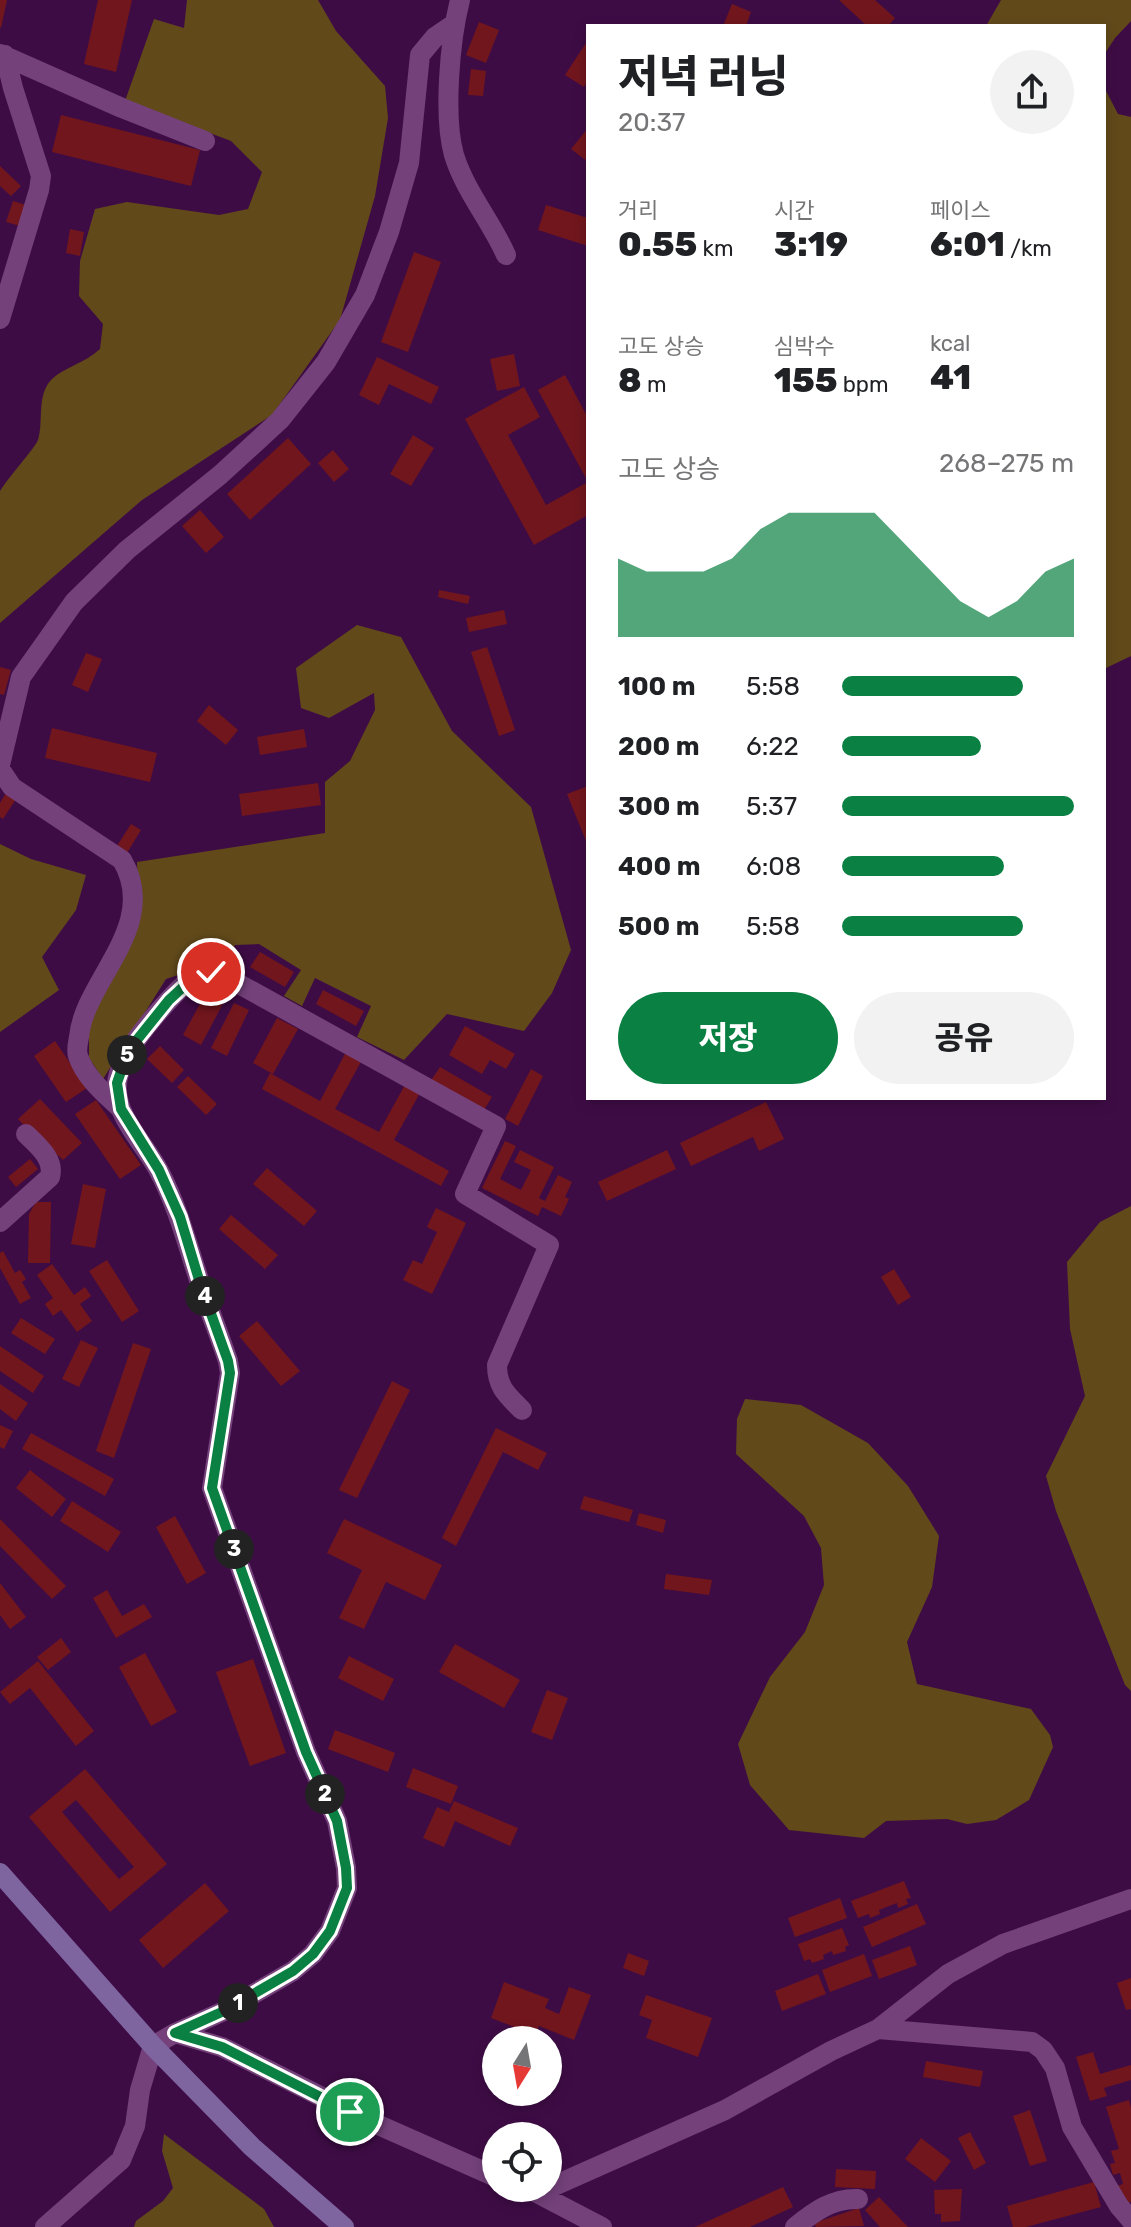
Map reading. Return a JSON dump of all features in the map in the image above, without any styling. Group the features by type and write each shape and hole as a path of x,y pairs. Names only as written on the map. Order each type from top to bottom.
{"street":[{"path":"460,0 454,24 448,96 454,154 506,255"},
{"path":"45,2227 121,2160 135,2126 140,2090 153,2046 224,2011 293,1971 313,1954 337,1917 347,1888 337,1821 306,1752 212,1488 230,1373 228,1361 180,1217 159,1170 120,1108 96,1086 77,1054 80,1024 127,932 132,902 130,873 122,860 12,787 0,767 21,677 74,602 127,550 220,475 280,420 326,362 365,295 389,232 409,163 420,55 435,37 454,24"},
{"path":"3,54 122,108 205,141"},
{"path":"0,319 41,176 3,54"},
{"path":"120,1108 117,1083 128,1051 169,1000 195,976 211,972 230,979 496,1126 465,1194 549,1245 497,1365 497,1379 503,1391 522,1410"},
{"path":"0,1222 50,1177 52,1170 46,1154 26,1134"},
{"path":"0,1873 153,2046 252,2147 344,2227"},
{"path":"562,2178 725,2110 831,2051 878,2029 948,1974 1003,1944 1131,1899"},
{"path":"878,2029 1032,2042 1043,2050 1055,2068 1072,2127 1119,2206 1131,2220"},
{"path":"175,2033 222,2047 362,2118 482,2171"},
{"path":"795,2227 829,2204 844,2198 858,2199"},
{"path":"553,2202 602,2227"}],"shaded area":[{"path":"187,0 318,0 336,31 385,86 388,118 375,196 340,320 272,415 142,500 0,623 0,491 38,440 42,400 47,385 57,375 100,349 103,324 79,296 80,261 95,209 127,202 219,215 248,209 262,172 231,141 125,101 154,19 184,28"},
{"path":"1001,0 1131,0 1131,21 1106,52 1106,24 987,24"},
{"path":"1106,91 1118,114 1131,117 1131,656 1106,668"},
{"path":"357,625 401,637 452,731 531,807 571,950 552,993 524,1031 447,1014 404,1060 357,1037 371,1006 315,978 302,1006 284,996 301,970 259,944 235,945 227,959 166,979 103,1079 89,1058 89,1029 98,1001 139,923 137,862 325,833 325,782 350,761 375,710 374,693 329,718 301,708 296,668"},
{"path":"0,844 31,859 86,875 76,910 42,957 59,990 0,1032"},
{"path":"1131,1206 1131,1691 1125,1685 1056,1511 1046,1476 1085,1396 1070,1329 1067,1262 1100,1222"},
{"path":"745,1399 801,1405 868,1443 908,1486 939,1536 932,1587 907,1642 917,1684 1031,1709 1050,1735 1053,1747 1029,1800 996,1820 967,1824 947,1819 886,1821 864,1838 789,1830 750,1785 738,1744 770,1677 805,1632 824,1585 821,1548 804,1516 736,1454 737,1419"},
{"path":"164,2134 264,2209 274,2227 134,2227 136,2221 163,2201 173,2188 162,2151"}],"building":[{"path":"0,0 7,0 1,28 0,27"},
{"path":"98,0 132,0 116,72 84,64"},
{"path":"839,0 875,0 895,18 890,24 865,24"},
{"path":"732,4 751,12 747,24 724,24"},
{"path":"479,22 499,30 486,63 466,55"},
{"path":"586,43 584,87 565,75"},
{"path":"471,69 486,71 483,96 468,95"},
{"path":"61,115 200,150 191,186 52,152"},
{"path":"586,130 586,160 571,149"},
{"path":"0,166 21,186 11,196 0,186"},
{"path":"13,201 26,205 20,226 6,222"},
{"path":"546,205 586,217 586,245 538,230"},
{"path":"70,229 84,232 80,256 66,253"},
{"path":"414,252 441,262 408,352 381,342"},
{"path":"514,354 520,386 497,391 490,359"},
{"path":"377,357 439,387 431,404 389,384 379,405 359,395"},
{"path":"565,375 586,414 586,478 538,390"},
{"path":"524,387 540,417 508,435 546,505 586,483 586,516 534,545 465,419"},
{"path":"413,435 434,448 411,486 390,474"},
{"path":"288,438 311,464 250,520 227,494"},
{"path":"333,450 349,469 334,482 318,463"},
{"path":"200,510 224,537 206,553 182,526"},
{"path":"439,590 470,596 468,604 438,597"},
{"path":"504,610 507,624 469,632 466,618"},
{"path":"487,647 515,730 499,736 471,652"},
{"path":"86,653 102,659 88,692 72,685"},
{"path":"0,667 11,670 4,695 0,694"},
{"path":"209,705 238,730 226,745 197,721"},
{"path":"52,728 157,753 150,782 45,758"},
{"path":"304,729 307,747 260,755 257,737"},
{"path":"318,783 321,805 242,816 239,794"},
{"path":"586,787 586,841 567,794"},
{"path":"6,793 16,799 3,819 0,817 0,803"},
{"path":"131,824 141,830 127,853 117,846"},
{"path":"260,952 294,972 285,987 250,967"},
{"path":"208,989 226,998 201,1045 183,1035"},
{"path":"323,990 364,1011 356,1026 316,1004"},
{"path":"234,1003 249,1010 227,1056 211,1048"},
{"path":"277,1018 298,1029 273,1074 253,1063"},
{"path":"465,1026 515,1054 506,1069 490,1060 482,1074 449,1055"},
{"path":"55,1041 87,1088 66,1102 34,1056"},
{"path":"160,1046 184,1070 172,1083 147,1059"},
{"path":"346,1052 362,1060 335,1109 379,1132 406,1083 421,1091 394,1140 449,1171 441,1186 262,1089 270,1073 320,1101"},
{"path":"440,1067 492,1097 482,1113 430,1082"},
{"path":"531,1069 543,1076 518,1126 505,1119"},
{"path":"188,1076 217,1104 206,1115 177,1087"},
{"path":"40,1099 82,1143 63,1160 58,1155 55,1158 18,1119"},
{"path":"96,1100 141,1165 120,1179 75,1114"},
{"path":"766,1102 784,1139 759,1151 753,1137 691,1166 680,1143"},
{"path":"505,1141 516,1146 500,1179 521,1190 531,1170 514,1162 520,1150 554,1167 539,1198 545,1201 558,1175 572,1182 561,1216 542,1207 538,1216 482,1188"},
{"path":"667,1150 676,1169 607,1201 598,1182"},
{"path":"30,1159 38,1169 16,1187 8,1177"},
{"path":"267,1168 317,1211 304,1226 253,1184"},
{"path":"83,1184 106,1189 95,1248 71,1244"},
{"path":"36,1202 51,1202 50,1263 28,1263 29,1214"},
{"path":"436,1208 466,1223 432,1294 403,1280 413,1260 422,1264 437,1232 427,1227"},
{"path":"231,1215 278,1255 265,1269 219,1229"},
{"path":"3,1251 15,1273 20,1270 26,1279 22,1282 31,1298 20,1304 0,1268 0,1253"},
{"path":"107,1260 139,1311 122,1322 89,1271"},
{"path":"52,1264 74,1295 85,1287 91,1296 80,1304 92,1321 77,1332 61,1310 53,1316 45,1304 53,1298 37,1275"},
{"path":"894,1269 911,1297 898,1305 881,1277"},
{"path":"21,1318 55,1339 45,1354 11,1333"},
{"path":"257,1321 300,1371 281,1386 239,1336"},
{"path":"81,1340 98,1348 79,1387 62,1379"},
{"path":"133,1343 151,1349 114,1458 96,1451"},
{"path":"0,1346 44,1376 33,1393 0,1371"},
{"path":"392,1381 410,1390 357,1498 339,1490"},
{"path":"0,1384 28,1403 16,1421 0,1409"},
{"path":"0,1425 13,1431 4,1449 0,1447"},
{"path":"496,1428 547,1453 538,1470 503,1452 456,1546 442,1538"},
{"path":"31,1433 114,1479 105,1496 22,1449"},
{"path":"30,1470 66,1499 52,1517 16,1488"},
{"path":"584,1496 633,1510 629,1522 580,1509"},
{"path":"72,1501 121,1532 108,1552 60,1521"},
{"path":"639,1513 666,1520 663,1533 636,1525"},
{"path":"175,1516 206,1573 187,1584 156,1527"},
{"path":"0,1519 66,1586 52,1599 0,1546"},
{"path":"344,1519 442,1565 425,1600 386,1582 364,1629 339,1618 362,1570 327,1553"},
{"path":"666,1574 712,1580 709,1595 664,1589"},
{"path":"0,1583 26,1617 10,1629 0,1615"},
{"path":"107,1590 122,1616 144,1604 152,1617 116,1638 93,1598"},
{"path":"61,1638 71,1652 48,1670 37,1657"},
{"path":"455,1644 520,1680 504,1708 439,1672"},
{"path":"145,1653 177,1712 151,1726 119,1667"},
{"path":"349,1656 394,1679 383,1701 338,1678"},
{"path":"253,1659 286,1753 250,1766 216,1672"},
{"path":"38,1661 94,1731 76,1746 30,1688 10,1704 0,1692"},
{"path":"547,1690 568,1698 552,1740 531,1732"},
{"path":"335,1730 395,1753 388,1772 328,1749"},
{"path":"413,1768 458,1786 451,1804 406,1787"},
{"path":"85,1769 167,1864 110,1912 29,1817","holes":["76,1800 134,1867 119,1879 62,1812"]},
{"path":"454,1801 518,1828 510,1846 455,1821 444,1847 423,1838 437,1807 449,1812"},
{"path":"904,1881 911,1898 906,1899 908,1904 898,1908 897,1903 879,1910 880,1914 870,1918 869,1914 858,1918 851,1901"},
{"path":"205,1883 229,1911 163,1968 139,1940"},
{"path":"840,1898 847,1918 795,1937 788,1918"},
{"path":"917,1904 926,1924 872,1947 863,1927"},
{"path":"842,1928 849,1945 845,1947 846,1951 833,1955 832,1951 823,1955 824,1959 812,1963 810,1959 804,1961 798,1944"},
{"path":"910,1946 917,1965 879,1979 872,1960"},
{"path":"628,1953 649,1961 644,1976 623,1968"},
{"path":"864,1954 872,1976 830,1992 822,1970"},
{"path":"818,1974 826,1994 782,2011 775,1991"},
{"path":"1131,1978 1131,2009 1126,2010 1117,1983"},
{"path":"504,1982 549,1999 545,2008 559,2014 569,1987 591,1995 574,2040 562,2035 562,2026 512,2026 491,2018"},
{"path":"646,1995 712,2018 698,2057 646,2038 652,2020 639,2015"},
{"path":"1093,2052 1100,2074 1131,2065 1131,2080 1104,2088 1107,2096 1090,2101 1076,2057"},
{"path":"926,2061 983,2071 980,2087 923,2077"},
{"path":"1129,2100 1131,2202 1122,2204 1117,2186 1123,2184 1120,2173 1113,2175 1110,2164 1115,2163 1111,2151 1119,2149 1106,2107"},
{"path":"1030,2110 1047,2161 1030,2166 1013,2116"},
{"path":"970,2132 986,2163 974,2170 958,2138"},
{"path":"921,2138 951,2161 935,2182 905,2159"},
{"path":"836,2169 876,2171 875,2189 835,2187"},
{"path":"1094,2182 1101,2207 1026,2227 1013,2227 1007,2206"},
{"path":"783,2187 793,2207 750,2227 695,2227"},
{"path":"962,2189 960,2221 941,2222 941,2214 935,2214 934,2190"},
{"path":"879,2197 908,2227 880,2227 865,2210"},
{"path":"859,2208 864,2226 816,2227 814,2223"}],"route":[{"path":"211,972 195,976 169,1000 128,1051 117,1083 121,1109 159,1170 180,1217 228,1361 230,1373 212,1488 306,1752 337,1821 347,1888 330,1931 313,1954 293,1971 224,2011 175,2033 222,2047 350,2112"}]}
